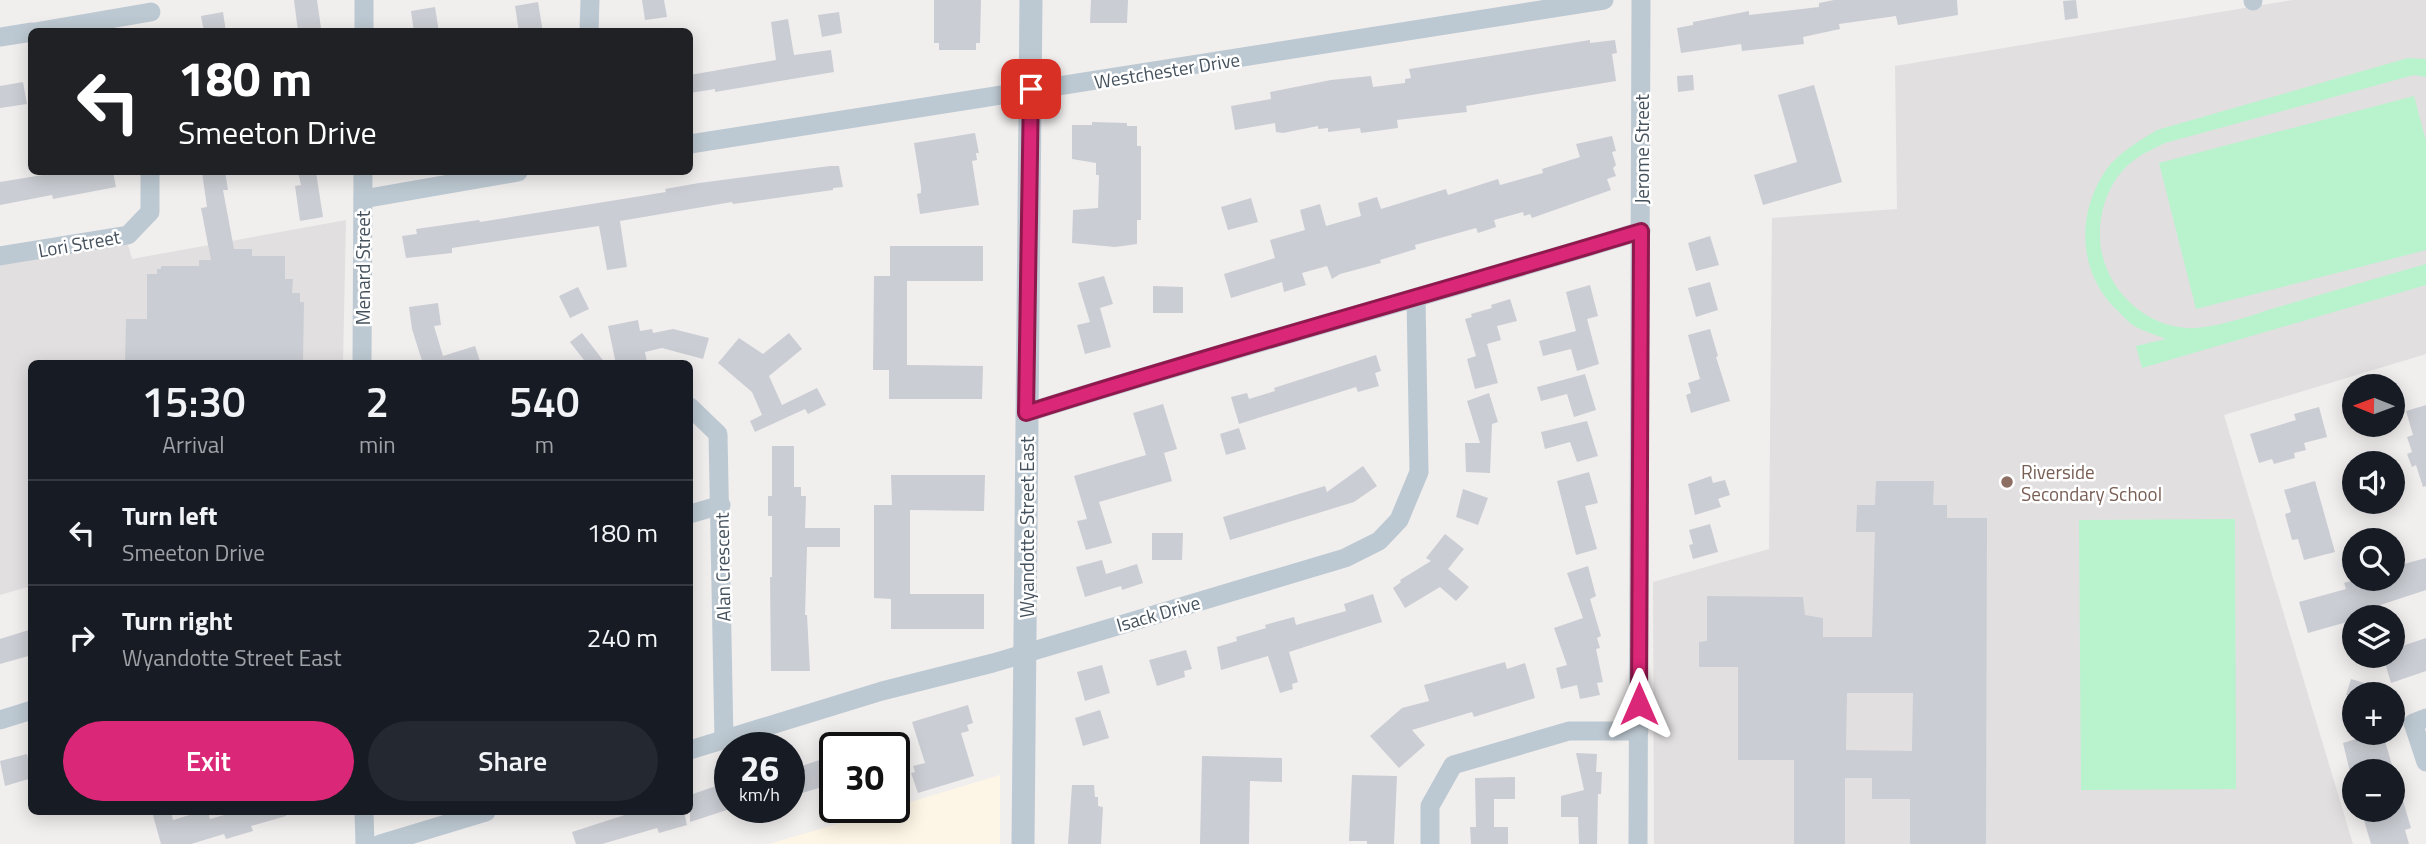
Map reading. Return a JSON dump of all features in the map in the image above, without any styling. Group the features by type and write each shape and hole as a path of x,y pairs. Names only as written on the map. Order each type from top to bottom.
{"street":[{"path":"364,0 364,28"},
{"path":"589,28 590,0"},
{"name":"Wyandotte Street East","path":"1023,844 1031,0"},
{"name":"Westchester Drive","path":"693,144 1604,0"},
{"name":"Jerome Street","path":"1638,844 1641,0"},
{"path":"61,28 151,15"},
{"path":"0,37 28,33"},
{"name":"Lori Street","path":"0,256 128,235 150,212 150,175"},
{"name":"Menard Street","path":"362,360 363,175"},
{"path":"363,199 501,175"},
{"path":"1026,413 1181,364 1641,231"},
{"name":"Isack Drive","path":"750,732 882,691 1026,652 1345,558 1380,541 1399,520 1419,472 1416,298"},
{"name":"Alan Crescent","path":"693,410 718,433 724,732"},
{"path":"693,513 721,505"},
{"path":"0,720 28,711"},
{"path":"2426,719 2413,723 2426,762"},
{"path":"1430,844 1430,806 1453,765 1569,731 1639,731"},
{"name":"Isack Drive","path":"693,749 714,743"},
{"path":"364,815 365,844"},
{"path":"380,844 476,815"}],"shaded area":[{"name":"Riverside Secondary School","path":"2293,0 2426,0 2426,354 2360,374 2342,374 2342,379 2224,415 2342,807 2342,822 2346,822 2353,844 1654,844 1653,582 1769,549 1772,218 1897,209 1895,66"},
{"path":"346,220 343,360 28,360 28,587 0,595 0,263 127,241 132,259"},
{"path":"1000,775 1000,844 769,844 840,823 910,823 910,802"}],"green space":[{"path":"2408,58 2426,59 2426,77 2414,75 2165,143 2140,156 2121,172 2110,190 2101,220 2101,249 2106,268 2127,300 2158,321 2177,327 2196,328 2227,323 2426,264 2426,285 2142,368 2136,346 2166,339 2134,326 2106,298 2089,263 2086,244 2089,206 2106,170 2116,158 2157,130"},
{"path":"2414,96 2426,141 2426,250 2196,309 2159,163"},
{"path":"2235,519 2236,789 2081,790 2079,520"}],"building":[{"path":"294,0 317,0 321,28 298,28"},
{"path":"642,0 664,0 667,17 645,20"},
{"path":"934,0 981,0 980,43 976,43 976,50 939,50 939,43 934,43"},
{"path":"1091,0 1128,0 1127,23 1090,23"},
{"path":"1834,0 1957,0 1958,15 1898,25 1896,16 1839,24 1840,29 1803,37 1804,44 1742,51 1741,44 1681,53 1677,28 1693,25 1693,22 1749,11 1749,15 1819,7 1819,3"},
{"path":"2076,0 2078,18 2065,20 2063,1"},
{"path":"538,2 542,28 518,28 515,6"},
{"path":"435,7 438,28 413,28 411,11"},
{"path":"223,12 225,28 203,28 201,16"},
{"path":"839,12 842,33 822,37 818,15"},
{"path":"788,19 794,55 831,50 834,72 715,92 715,89 693,93 693,74 776,60 771,22"},
{"path":"1590,40 1590,43 1615,40 1617,53 1612,54 1616,81 1466,106 1467,112 1397,120 1398,128 1361,133 1360,128 1328,132 1328,128 1318,129 1318,126 1283,133 1276,132 1275,123 1235,130 1231,106 1271,99 1270,92 1331,80 1371,76 1373,87 1405,83 1405,79 1411,78 1409,69"},
{"path":"1693,75 1694,90 1678,92 1677,76"},
{"path":"23,82 27,104 0,108 0,86"},
{"path":"1814,85 1842,182 1763,205 1754,175 1797,162 1778,95"},
{"path":"1092,122 1127,123 1127,126 1137,126 1137,146 1141,146 1141,220 1137,220 1137,244 1115,247 1072,243 1073,210 1098,208 1099,175 1096,175 1096,163 1072,159 1072,125 1092,125"},
{"path":"975,133 979,153 976,153 977,160 972,161 979,205 920,214 917,194 921,193 921,187 914,143"},
{"path":"1612,136 1616,151 1612,152 1616,176 1607,179 1611,190 1532,218 1530,214 1524,216 1523,212 1494,220 1496,227 1478,233 1476,228 1415,245 1416,249 1332,279 1327,266 1302,273 1306,285 1284,292 1282,282 1231,298 1224,274 1275,258 1270,240 1305,230 1300,210 1320,204 1326,226 1361,216 1358,203 1377,197 1381,209 1446,189 1448,195 1498,179 1500,185 1543,173 1542,169 1580,157 1576,144"},
{"path":"839,166 843,187 620,221 627,267 607,270 599,226 452,248 452,253 406,258 402,236 417,234 416,229 480,222 666,192 665,189 699,183"},
{"path":"43,175 114,175 116,187 53,199 52,195 0,205 0,182"},
{"path":"202,175 226,175 228,190 223,190 234,249 252,249 252,256 285,256 285,279 293,279 292,293 300,293 300,302 304,302 303,360 125,360 126,319 147,319 147,274 157,274 157,269 161,269 161,266 199,266 199,260 211,260 201,208 207,207"},
{"path":"299,175 316,175 323,217 300,221 295,186 301,185"},
{"path":"1251,198 1258,222 1228,230 1221,207"},
{"path":"1710,236 1719,265 1696,271 1688,243"},
{"path":"890,246 983,246 983,281 907,281 907,365 983,366 982,399 889,399 889,370 873,370 874,276 890,276"},
{"path":"1104,276 1113,304 1100,308 1111,347 1085,354 1077,325 1090,322 1078,283"},
{"path":"1710,282 1718,310 1696,317 1688,288"},
{"path":"1590,285 1598,316 1587,319 1599,364 1577,371 1571,349 1543,356 1539,341 1576,331 1566,292"},
{"path":"1153,286 1183,287 1183,313 1153,313"},
{"path":"578,287 589,309 570,318 559,296"},
{"path":"1510,299 1517,321 1497,326 1501,340 1487,344 1498,383 1475,389 1467,359 1476,356 1465,319 1472,317 1471,314 1492,308 1491,305"},
{"path":"438,303 441,325 434,326 443,356 475,346 480,360 422,360 412,329 409,307"},
{"path":"638,320 640,331 652,329 653,333 673,329 709,338 703,359 662,348 645,352 647,360 615,360 608,326"},
{"path":"1710,329 1730,401 1691,413 1686,395 1691,393 1688,383 1700,379 1688,335"},
{"path":"582,333 603,360 584,360 570,342"},
{"path":"789,333 802,349 769,376 782,405 817,388 826,405 808,414 805,409 755,432 750,421 762,415 752,392 718,363 739,338 763,354"},
{"path":"1376,355 1381,371 1375,373 1379,386 1358,392 1356,387 1239,424 1231,397 1247,393 1249,399 1275,391 1274,388"},
{"path":"1585,374 1596,410 1574,417 1567,394 1541,401 1537,387"},
{"path":"1489,393 1498,422 1492,424 1490,473 1466,472 1465,443 1480,443 1467,401"},
{"path":"1163,404 1177,449 1164,453 1172,481 1099,502 1112,543 1086,550 1077,521 1087,519 1074,476 1146,455 1133,413"},
{"path":"2426,405 2426,486 2423,487 2416,465 2412,467 2407,454 2412,452 2407,437 2413,435 2406,411"},
{"path":"2319,407 2327,437 2304,443 2306,450 2294,453 2295,458 2274,464 2272,459 2259,463 2250,434 2296,420 2294,414"},
{"path":"1587,421 1598,456 1577,462 1570,442 1545,449 1541,432"},
{"path":"1239,428 1246,449 1226,455 1220,434"},
{"path":"772,446 794,446 794,487 801,487 801,496 806,496 805,528 840,528 840,547 807,547 805,615 810,671 771,671 772,516 768,516 768,496 772,496"},
{"path":"1363,466 1377,486 1354,502 1230,540 1223,517 1325,486 1327,492"},
{"path":"1589,472 1598,503 1585,506 1597,549 1576,555 1557,481"},
{"path":"891,475 985,475 984,511 910,510 910,594 984,594 984,629 891,629 891,599 874,598 874,505 892,505"},
{"path":"1711,476 1713,483 1725,480 1730,495 1718,499 1721,507 1695,515 1688,484"},
{"path":"1876,481 1934,481 1933,505 1947,505 1947,518 1987,518 1986,844 1910,844 1910,799 1872,799 1872,778 1845,778 1845,844 1794,844 1794,760 1738,760 1738,667 1699,667 1699,642 1707,641 1707,596 1803,597 1805,615 1823,618 1823,637 1872,637 1875,532 1856,532 1857,505 1875,505","holes":["1847,693 1913,693 1912,751 1846,750"]},
{"path":"2315,481 2335,552 2304,560 2298,539 2292,540 2285,514 2291,512 2284,490"},
{"path":"1463,489 1488,498 1478,525 1456,517"},
{"path":"1710,524 1718,552 1693,559 1689,530"},
{"path":"1152,533 1183,533 1182,560 1152,560"},
{"path":"1445,534 1464,549 1448,569 1469,587 1456,601 1440,587 1405,608 1393,588 1400,580 1431,561 1426,558"},
{"path":"2426,558 2426,590 2380,605 2342,605 2342,623 2308,633 2299,602 2342,590 2405,591 2405,564"},
{"path":"1102,560 1106,574 1137,564 1143,583 1122,590 1121,586 1085,597 1076,567"},
{"path":"1588,566 1596,596 1590,599 1601,636 1597,638 1600,648 1596,649 1603,682 1597,683 1600,695 1580,699 1577,685 1561,689 1556,668 1567,665 1554,628 1583,618 1567,573"},
{"path":"1373,594 1382,622 1289,652 1298,682 1292,684 1293,689 1280,693 1268,656 1221,670 1217,647 1237,641 1236,637 1294,617 1296,625 1346,611 1344,604"},
{"path":"28,630 28,656 0,664 0,639"},
{"path":"2426,638 2426,671 2391,682 2387,668 2405,668 2405,645"},
{"path":"1186,650 1192,669 1184,671 1185,677 1157,686 1149,660"},
{"path":"1505,662 1507,669 1525,663 1535,698 1474,717 1472,712 1412,730 1425,745 1399,768 1370,736 1402,708 1429,701 1424,685"},
{"path":"1102,665 1110,693 1085,701 1077,672"},
{"path":"968,705 973,723 967,725 969,731 961,733 974,776 918,793 911,773 915,772 913,766 925,763 912,722"},
{"path":"1100,710 1109,738 1083,746 1075,718"},
{"path":"2343,745 2386,745 2390,759 2347,759"},
{"path":"1576,753 1597,754 1596,772 1602,772 1601,794 1598,794 1597,844 1579,844 1578,817 1561,817 1561,796 1584,790"},
{"path":"27,754 28,779 5,786 0,761"},
{"path":"1202,756 1282,758 1282,782 1250,781 1249,844 1200,844"},
{"path":"819,760 819,788 805,792 805,765"},
{"path":"1352,775 1397,776 1394,844 1349,841"},
{"path":"1515,777 1515,799 1494,799 1494,827 1508,827 1508,844 1471,844 1470,827 1476,827 1475,778"},
{"path":"1072,785 1094,785 1098,806 1103,807 1101,844 1068,844"},
{"path":"714,787 714,814 690,822 690,815 693,815 693,794"},
{"path":"2405,808 2411,828 2405,830 2409,844 2371,844 2365,822 2405,822"},
{"path":"153,815 172,815 173,820 190,815 209,815 210,819 224,815 286,816 251,826 253,831 226,839 224,834 191,844 161,844"},
{"path":"625,815 685,815 687,825 659,833 657,828 602,844 576,844 572,832"}],"place":[{"name":"Riverside Secondary School","path":"2007,482"}],"route":[{"path":"1031,89 1026,413 1181,364 1641,231 1639,704"}]}
